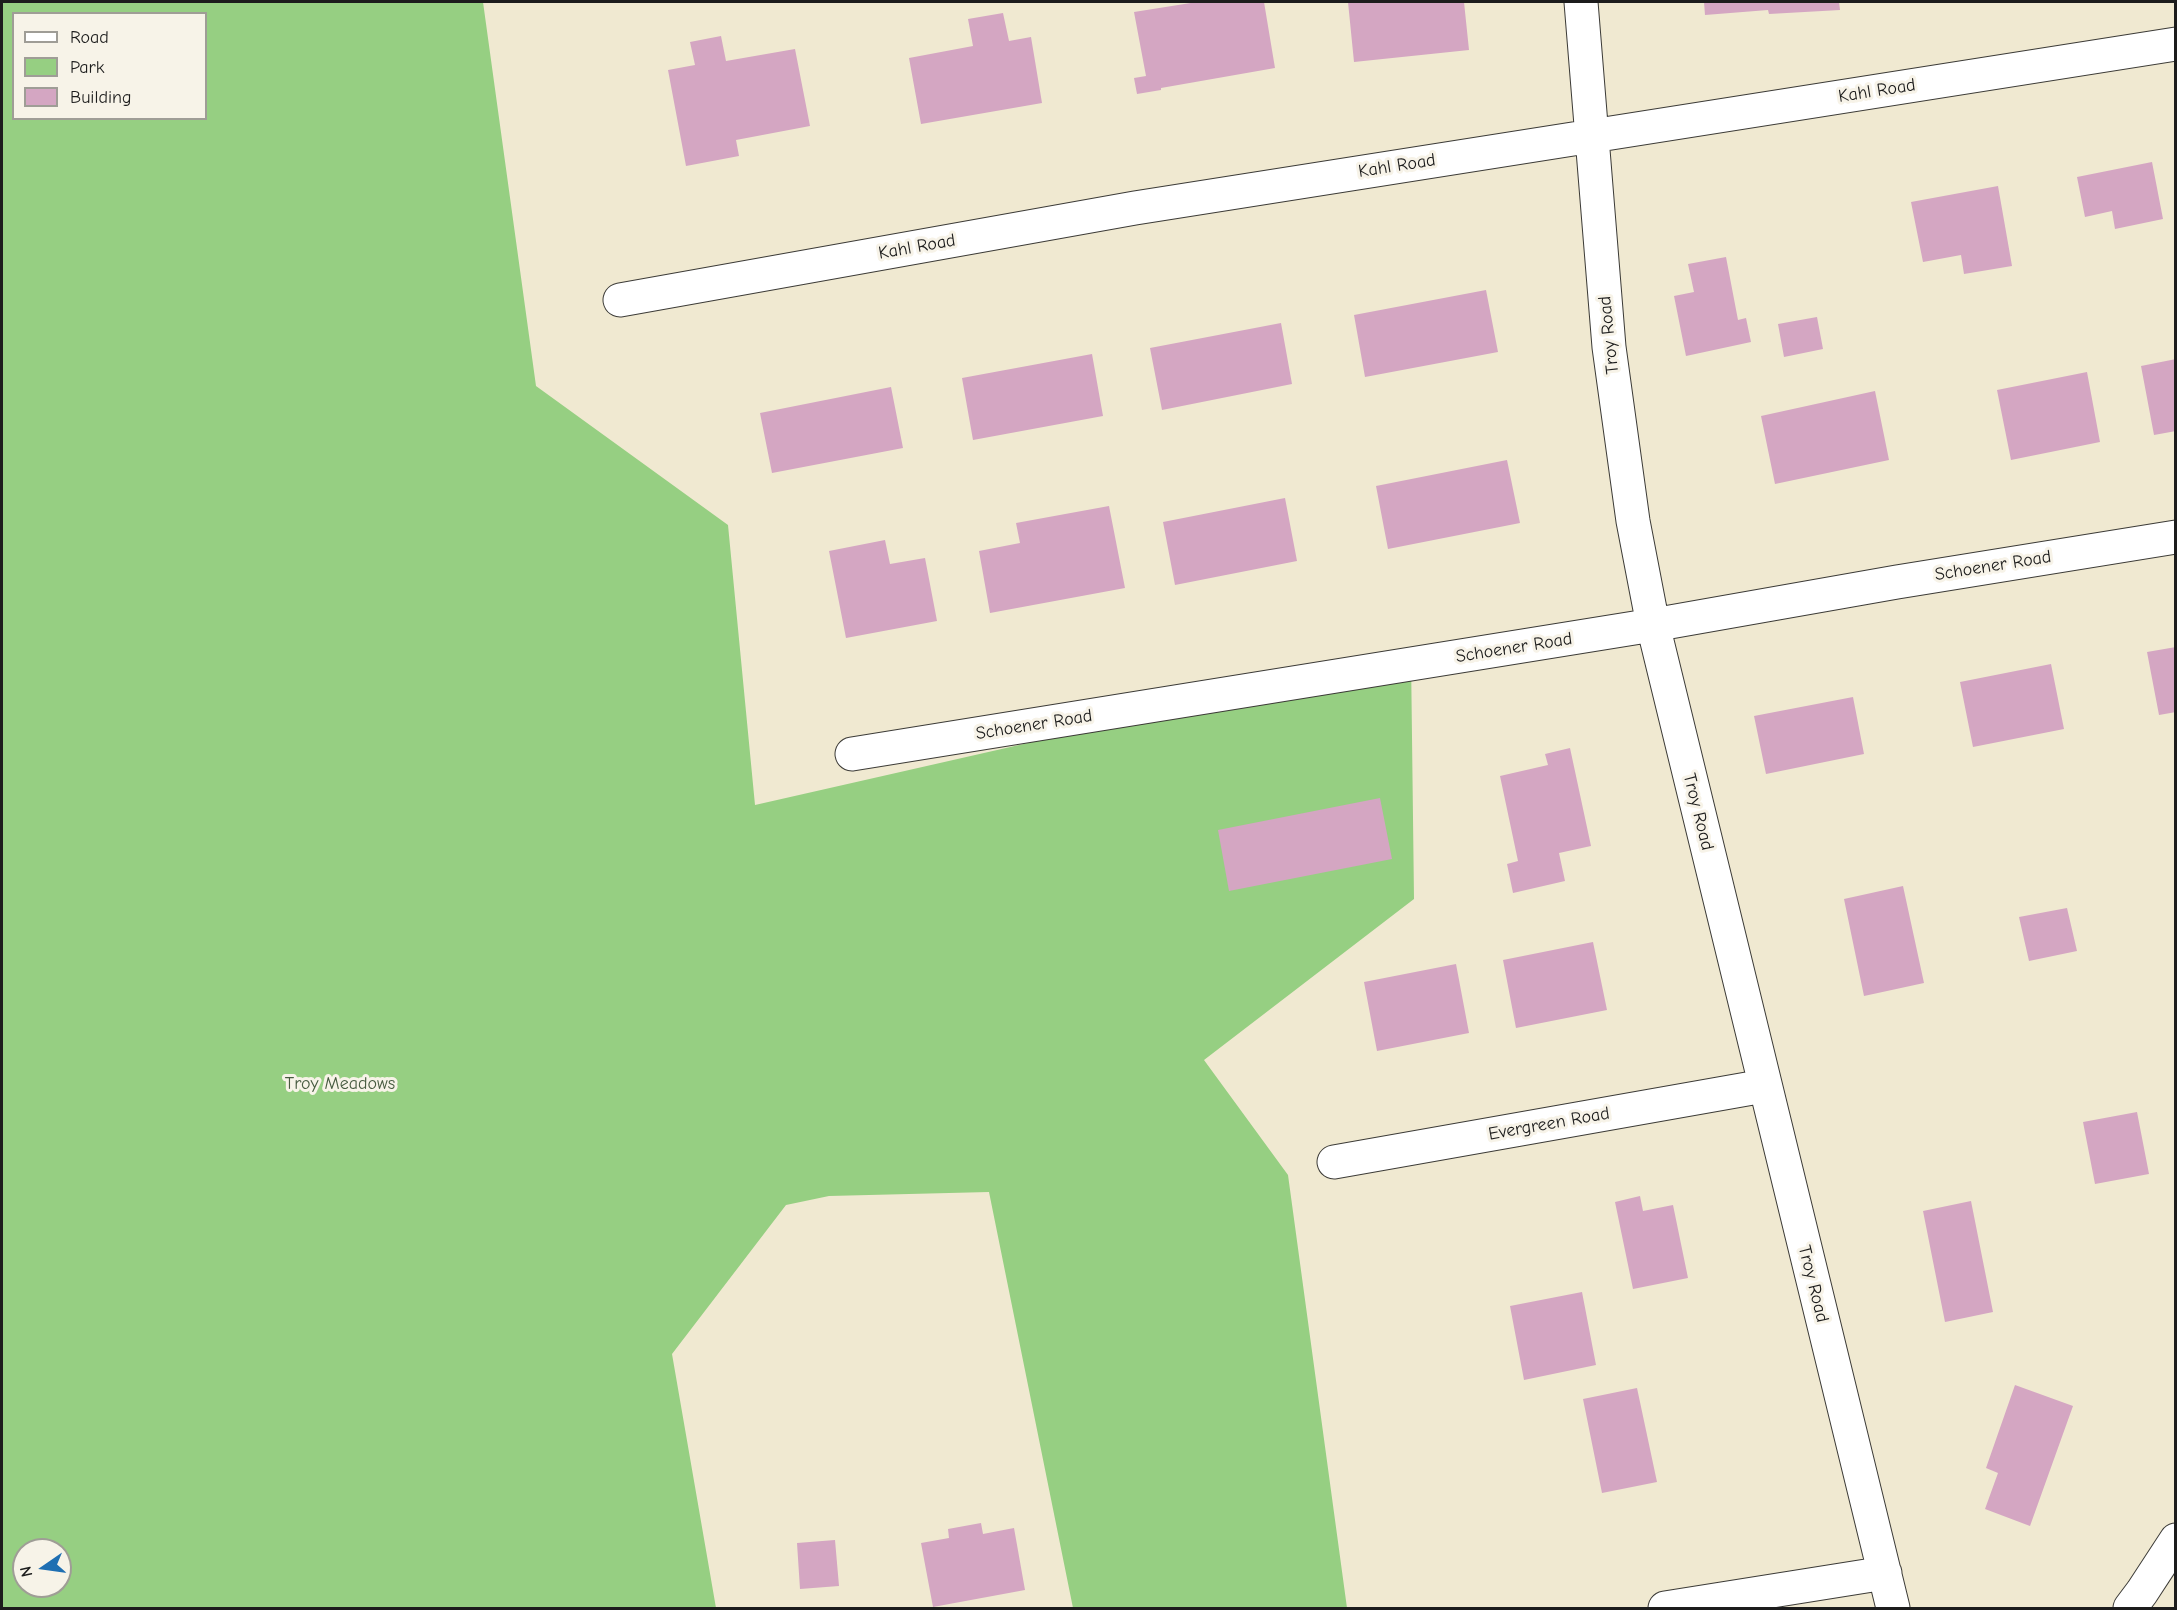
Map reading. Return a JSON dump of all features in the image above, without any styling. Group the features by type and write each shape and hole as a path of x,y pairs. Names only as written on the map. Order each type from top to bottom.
{"street":[{"name":"Troy Road","path":"1581,2 1590,136 1610,347 1633,521 1653,625 1893,1608"},
{"name":"Kahl Road","path":"620,300 1135,208 2175,44"},
{"name":"Schoener Road","path":"852,754 1653,625 1908,580 2175,537"},
{"name":"Evergreen Road","path":"1334,1162 1764,1086"},
{"path":"2130,1608 2175,1540"},
{"path":"1665,1608 1885,1573"}],"green space":[{"name":"Troy Meadows","path":"2,2 483,2 536,386 728,525 755,805 1411,656 1414,899 1204,1060 1288,1175 1347,1608 1073,1608 989,1192 829,1196 786,1205 672,1354 716,1608 2,1608"}],"building":[{"path":"1197,2 1264,2 1275,68 1137,94 1134,78 1146,76 1134,12"},
{"path":"1348,2 1464,2 1469,50 1354,62"},
{"path":"1704,2 1839,2 1840,10 1769,14 1768,10 1705,15"},
{"path":"1003,13 1009,41 1031,37 1042,103 921,124 909,58 973,46 968,19"},
{"path":"721,36 726,61 795,49 810,126 736,140 739,156 686,166 668,70 695,65 690,42"},
{"path":"2152,162 2163,219 2115,229 2112,211 2085,217 2077,177"},
{"path":"1998,186 2012,266 1964,274 1961,255 1923,262 1911,202"},
{"path":"1726,257 1738,320 1746,318 1751,342 1686,356 1674,296 1694,292 1688,264"},
{"path":"1486,290 1498,352 1365,377 1354,315"},
{"path":"1817,317 1823,349 1784,357 1778,324"},
{"path":"1281,323 1292,384 1162,410 1150,348"},
{"path":"1092,354 1103,416 973,440 962,378"},
{"path":"2176,359 2176,431 2154,435 2141,366"},
{"path":"2087,372 2100,442 2011,460 1997,390"},
{"path":"891,387 903,448 772,473 760,413"},
{"path":"1875,391 1889,460 1775,484 1761,416"},
{"path":"1507,460 1520,523 1388,549 1376,486"},
{"path":"1285,498 1297,561 1175,585 1163,522"},
{"path":"1109,506 1125,588 990,613 979,551 1020,543 1016,523"},
{"path":"885,540 890,564 925,558 937,621 846,638 829,551"},
{"path":"2176,647 2176,712 2159,715 2147,652"},
{"path":"2051,664 2064,729 1973,747 1960,682"},
{"path":"1853,697 1864,754 1766,774 1754,716"},
{"path":"1570,748 1591,846 1559,853 1565,881 1513,893 1507,864 1518,861 1500,776 1548,765 1545,754"},
{"path":"1380,798 1392,859 1229,891 1218,830"},
{"path":"1903,886 1924,983 1864,996 1844,899"},
{"path":"2067,908 2077,951 2029,961 2019,917"},
{"path":"1593,942 1607,1010 1516,1028 1503,960"},
{"path":"1456,964 1469,1033 1377,1051 1364,982"},
{"path":"2137,1112 2149,1174 2095,1184 2083,1122"},
{"path":"1640,1196 1643,1211 1673,1205 1688,1278 1633,1289 1615,1202"},
{"path":"1971,1201 1993,1312 1945,1322 1923,1211"},
{"path":"1582,1292 1596,1365 1524,1380 1510,1306"},
{"path":"2015,1385 2073,1406 2030,1526 1985,1509 1998,1473 1986,1468"},
{"path":"1637,1388 1657,1482 1602,1493 1583,1399"},
{"path":"981,1523 983,1534 1014,1528 1025,1590 933,1607 921,1543 949,1538 948,1529"},
{"path":"835,1540 839,1586 800,1589 797,1543"}]}
